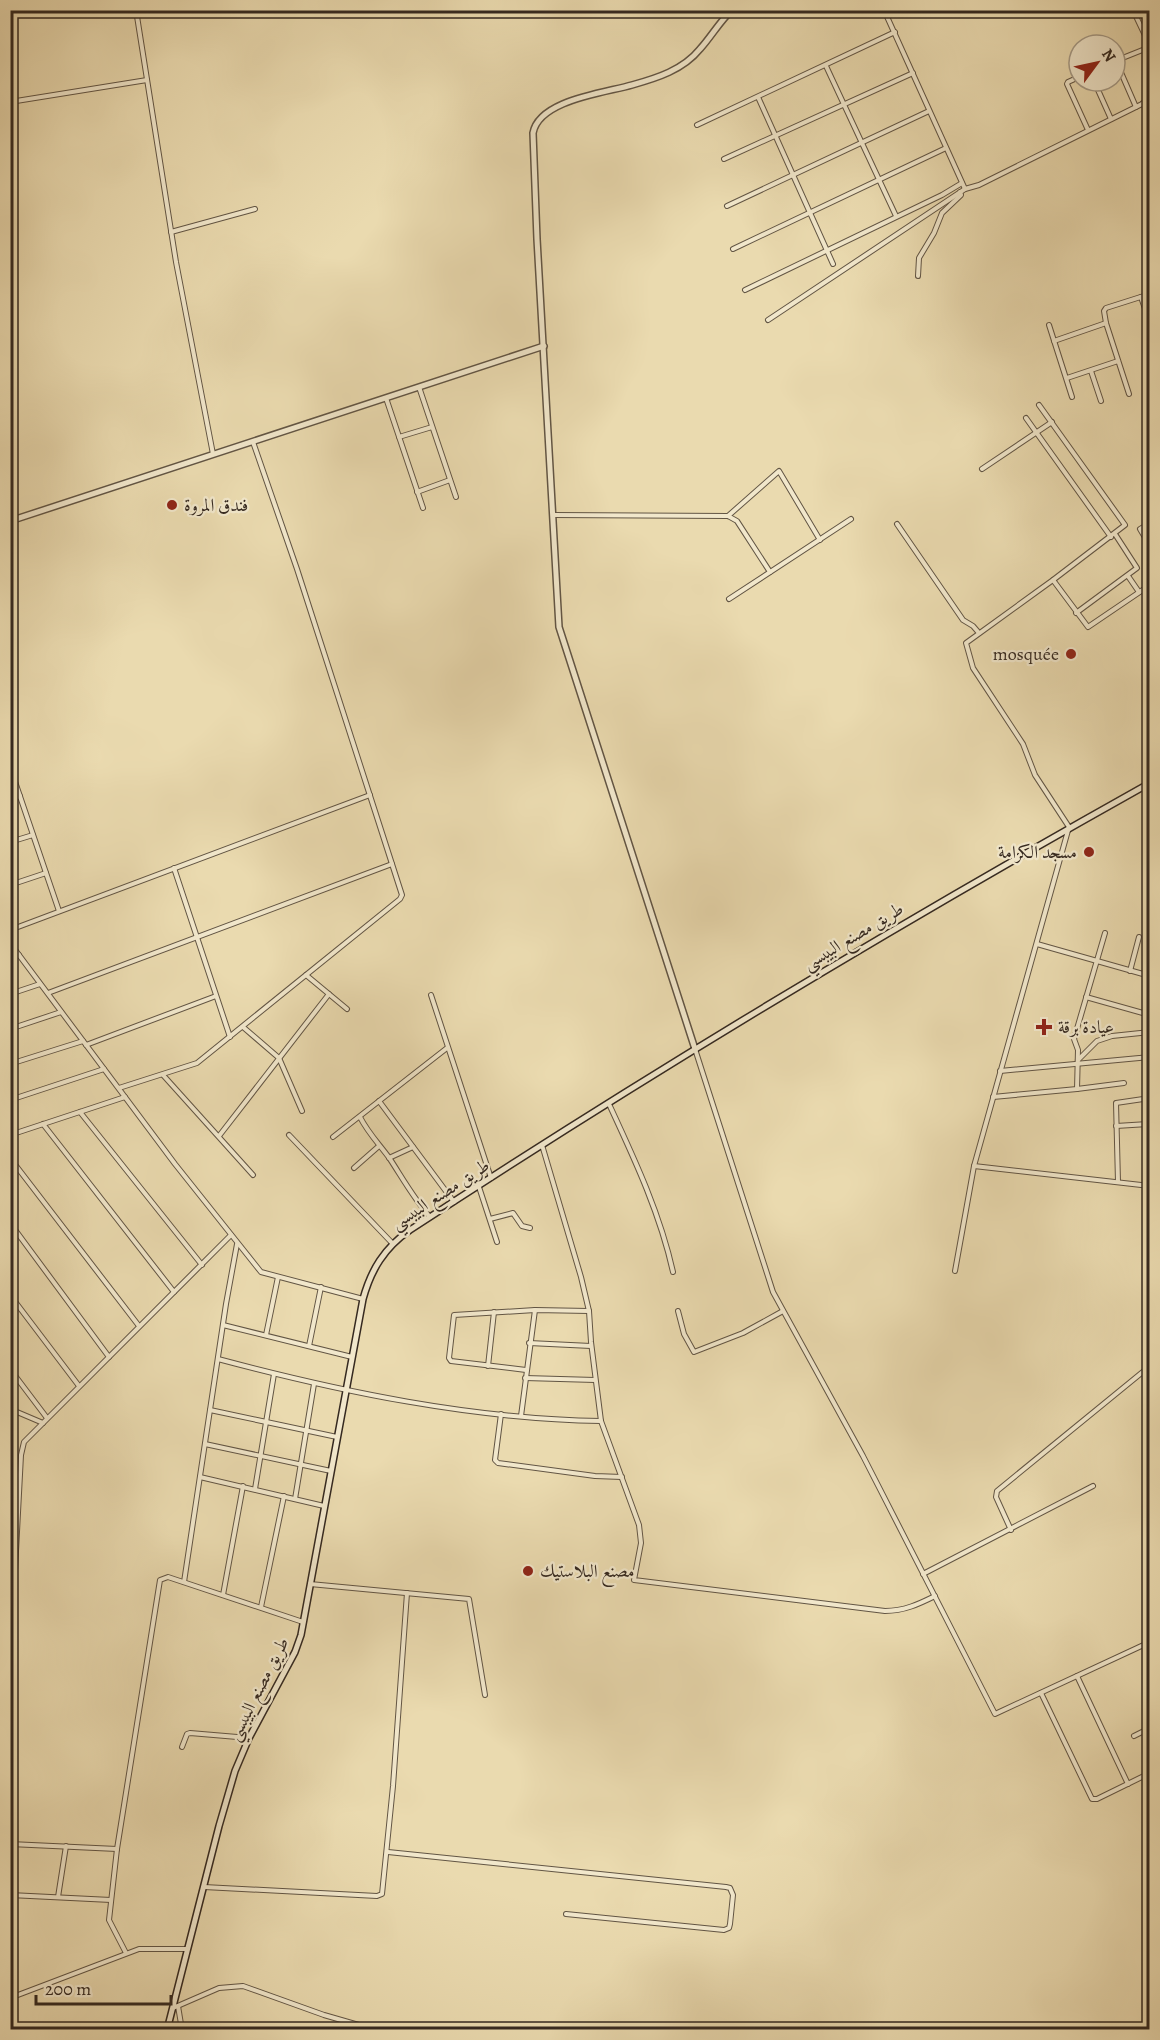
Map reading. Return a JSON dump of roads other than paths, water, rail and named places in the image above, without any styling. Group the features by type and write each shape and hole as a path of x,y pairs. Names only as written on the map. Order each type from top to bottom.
{"street":[{"path":"136,10 171,232 213,454"},
{"path":"732,10 697,53 675,70 553,108 540,117 534,127 537,239 558,619 561,635 771,1285 863,1456 995,1714 1149,1642"},
{"path":"884,10 965,189"},
{"path":"1127,56 1149,46 1133,10"},
{"path":"698,125 895,32"},
{"path":"826,66 896,216"},
{"path":"724,159 913,73"},
{"path":"10,102 147,80"},
{"path":"1127,87 1136,107"},
{"path":"1071,93 1089,130"},
{"path":"1099,93 1111,119"},
{"path":"758,97 833,264"},
{"path":"768,320 965,189 1149,100"},
{"path":"1143,103 1149,116"},
{"path":"727,206 930,111"},
{"path":"733,249 946,148"},
{"path":"745,290 962,183"},
{"path":"918,276 919,258 944,210 961,195 960,192"},
{"path":"940,204 944,210"},
{"path":"171,232 255,209"},
{"path":"1130,394 1103,314 1106,308 1149,294"},
{"path":"1141,297 1149,323"},
{"path":"1054,341 1106,323"},
{"path":"1049,325 1072,397"},
{"path":"10,521 544,346"},
{"path":"1067,378 1118,361"},
{"path":"1091,370 1101,401"},
{"path":"419,387 456,497"},
{"path":"386,398 423,508"},
{"path":"955,1271 974,1166 1069,827 1035,775 1023,744 973,668 965,645 967,641 1125,527 1125,523 1039,405"},
{"path":"1026,418 1136,566 1136,570 1076,613"},
{"path":"982,469 1052,422"},
{"path":"399,437 432,427"},
{"path":"118,1088 197,1062 402,897 402,890 297,569 253,442"},
{"path":"728,516 779,471 820,540"},
{"path":"417,492 450,480"},
{"path":"552,515 728,516 737,521 770,572"},
{"path":"729,599 851,519"},
{"path":"897,524 963,620 975,627 978,633"},
{"path":"1149,524 1140,530 1149,546"},
{"path":"1128,576 1139,592"},
{"path":"1053,580 1086,626 1090,627 1149,585"},
{"path":"10,767 59,911"},
{"name":"طريق مصنع البيبسي","path":"167,2030 176,2007 188,1949 235,1770 249,1738 295,1652 304,1622 345,1390 363,1299 374,1268 393,1244 542,1145 964,887 1149,783"},
{"path":"10,930 370,795"},
{"path":"10,799 20,796"},
{"path":"10,842 33,835"},
{"path":"48,993 393,864"},
{"path":"174,868 230,1037"},
{"path":"10,885 46,873"},
{"path":"1077,1089 1078,1048 1074,1038 1105,933"},
{"path":"1130,971 1139,937"},
{"path":"10,943 118,1088 261,1272 363,1299"},
{"path":"1037,944 1149,976"},
{"path":"10,958 19,955"},
{"path":"306,975 347,1009"},
{"path":"10,994 40,984"},
{"path":"219,1136 329,994"},
{"path":"431,995 492,1178"},
{"path":"86,1046 216,996"},
{"path":"1086,997 1149,1015"},
{"path":"10,1029 61,1012"},
{"path":"243,1027 279,1058 302,1111"},
{"path":"1077,1062 1097,1041 1112,1036 1149,1032"},
{"path":"10,1064 83,1041"},
{"path":"333,1137 447,1048"},
{"path":"1000,1071 1149,1057"},
{"path":"10,1100 104,1069"},
{"path":"163,1074 253,1175"},
{"path":"993,1096 1124,1083"},
{"path":"10,1135 125,1097"},
{"path":"974,1166 1148,1186 1148,1098 1117,1101 1115,1105 1118,1182"},
{"path":"379,1101 454,1203"},
{"path":"609,1104 654,1209 673,1272"},
{"path":"80,1112 202,1264"},
{"path":"360,1117 409,1191 430,1218"},
{"path":"43,1124 174,1292"},
{"path":"1116,1126 1148,1124"},
{"path":"289,1136 393,1244"},
{"path":"542,1145 589,1311 591,1346 601,1421 635,1510 641,1543 634,1580 885,1611 897,1611 935,1596"},
{"path":"354,1168 379,1146"},
{"path":"389,1158 413,1147"},
{"path":"10,1158 140,1326"},
{"path":"479,1187 497,1242"},
{"path":"490,1219 513,1213 522,1227 530,1228"},
{"path":"10,1223 109,1357"},
{"path":"10,1666 21,1455 24,1442 231,1235"},
{"path":"184,1582 237,1243"},
{"path":"266,1335 278,1277"},
{"path":"309,1346 321,1287"},
{"path":"10,1295 79,1386"},
{"path":"526,1370 451,1361 449,1358 453,1317 457,1313 535,1310 589,1311"},
{"path":"521,1416 535,1310"},
{"path":"678,1311 684,1334 694,1352 743,1333 783,1311"},
{"path":"488,1366 494,1312"},
{"path":"223,1325 352,1358"},
{"path":"529,1343 591,1346"},
{"path":"218,1359 314,1384 434,1406 521,1416 601,1421"},
{"path":"1011,1530 996,1497 997,1491 1149,1366"},
{"path":"10,1369 47,1418"},
{"path":"255,1489 274,1374"},
{"path":"525,1378 596,1380"},
{"path":"295,1499 314,1384"},
{"path":"10,1409 43,1423"},
{"path":"210,1410 337,1437"},
{"path":"501,1414 495,1460 498,1463 596,1476 622,1477"},
{"path":"205,1444 331,1471"},
{"path":"200,1477 324,1506"},
{"path":"223,1595 243,1486"},
{"path":"923,1574 1093,1486"},
{"path":"261,1607 284,1496"},
{"path":"126,1953 109,1920 117,1849 160,1580 168,1577 304,1622"},
{"path":"310,1584 469,1599 485,1695"},
{"path":"204,1887 377,1896 384,1892 407,1593"},
{"path":"1077,1676 1128,1784"},
{"path":"1041,1693 1092,1799 1097,1799 1149,1773"},
{"path":"1134,1736 1149,1728"},
{"path":"182,1747 187,1734 190,1733 249,1738"},
{"path":"10,1844 117,1849"},
{"path":"58,1898 66,1846"},
{"path":"388,1852 726,1887 732,1891 730,1924 729,1928 724,1930 566,1914"},
{"path":"10,1895 111,1900"},
{"path":"10,1998 139,1949 188,1949"},
{"path":"182,2030 176,2007 219,1988 243,1986 324,2015 376,2030"}],"place":[{"name":"فندق المروة","path":"172,505"},
{"name":"mosquée","path":"1071,654"},
{"name":"مسجد الكرامة","path":"1089,852"},
{"name":"عيادة برقة","path":"1044,1027"},
{"name":"مصنع البلاستيك","path":"528,1571"}]}
